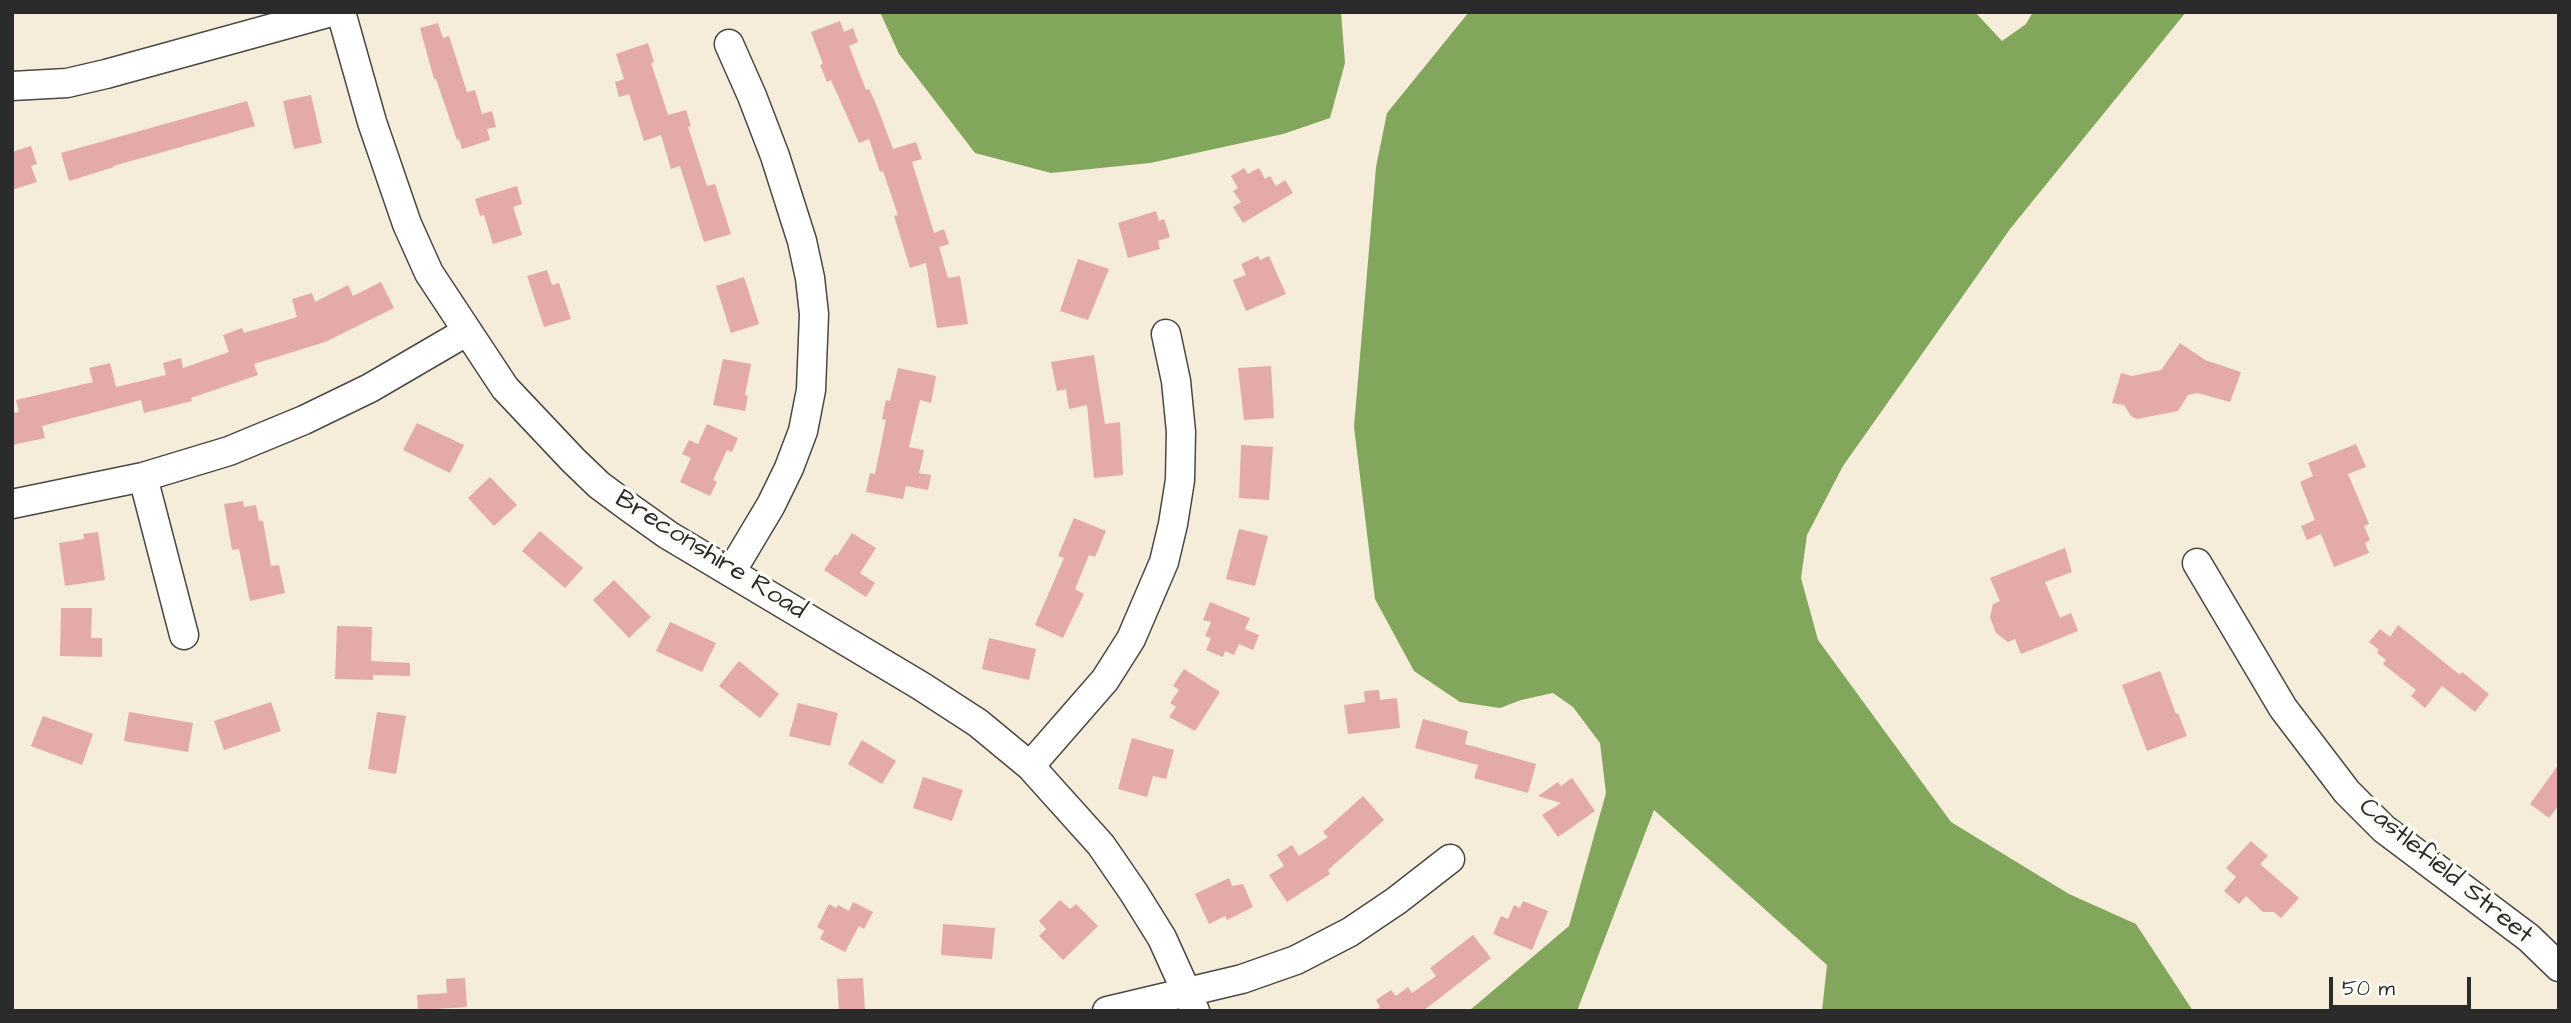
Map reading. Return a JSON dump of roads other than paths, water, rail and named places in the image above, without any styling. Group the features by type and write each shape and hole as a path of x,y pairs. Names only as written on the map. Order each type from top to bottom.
{"street":[{"path":"12,86 67,83 106,74 331,12"},
{"name":"Breconshire Road","path":"341,12 375,133 407,224 429,273 505,388 599,485 668,535 967,715 1030,766 1101,845 1163,939 1192,1002"},
{"path":"729,44 752,96 790,205 810,278 814,314 811,390 803,431 771,505 731,572"},
{"path":"12,504 143,477 229,451 304,420 370,388 466,332"},
{"path":"1030,766 1105,680 1131,639 1164,562 1174,524 1180,480 1181,432 1176,381 1166,334"},
{"path":"143,477 184,635"},
{"name":"Castlefield Street","path":"2197,563 2283,708 2347,792 2384,829 2529,938 2559,967"},
{"path":"1107,1011 1192,1002 1242,979 1296,960 1350,932 1450,859"}]}
